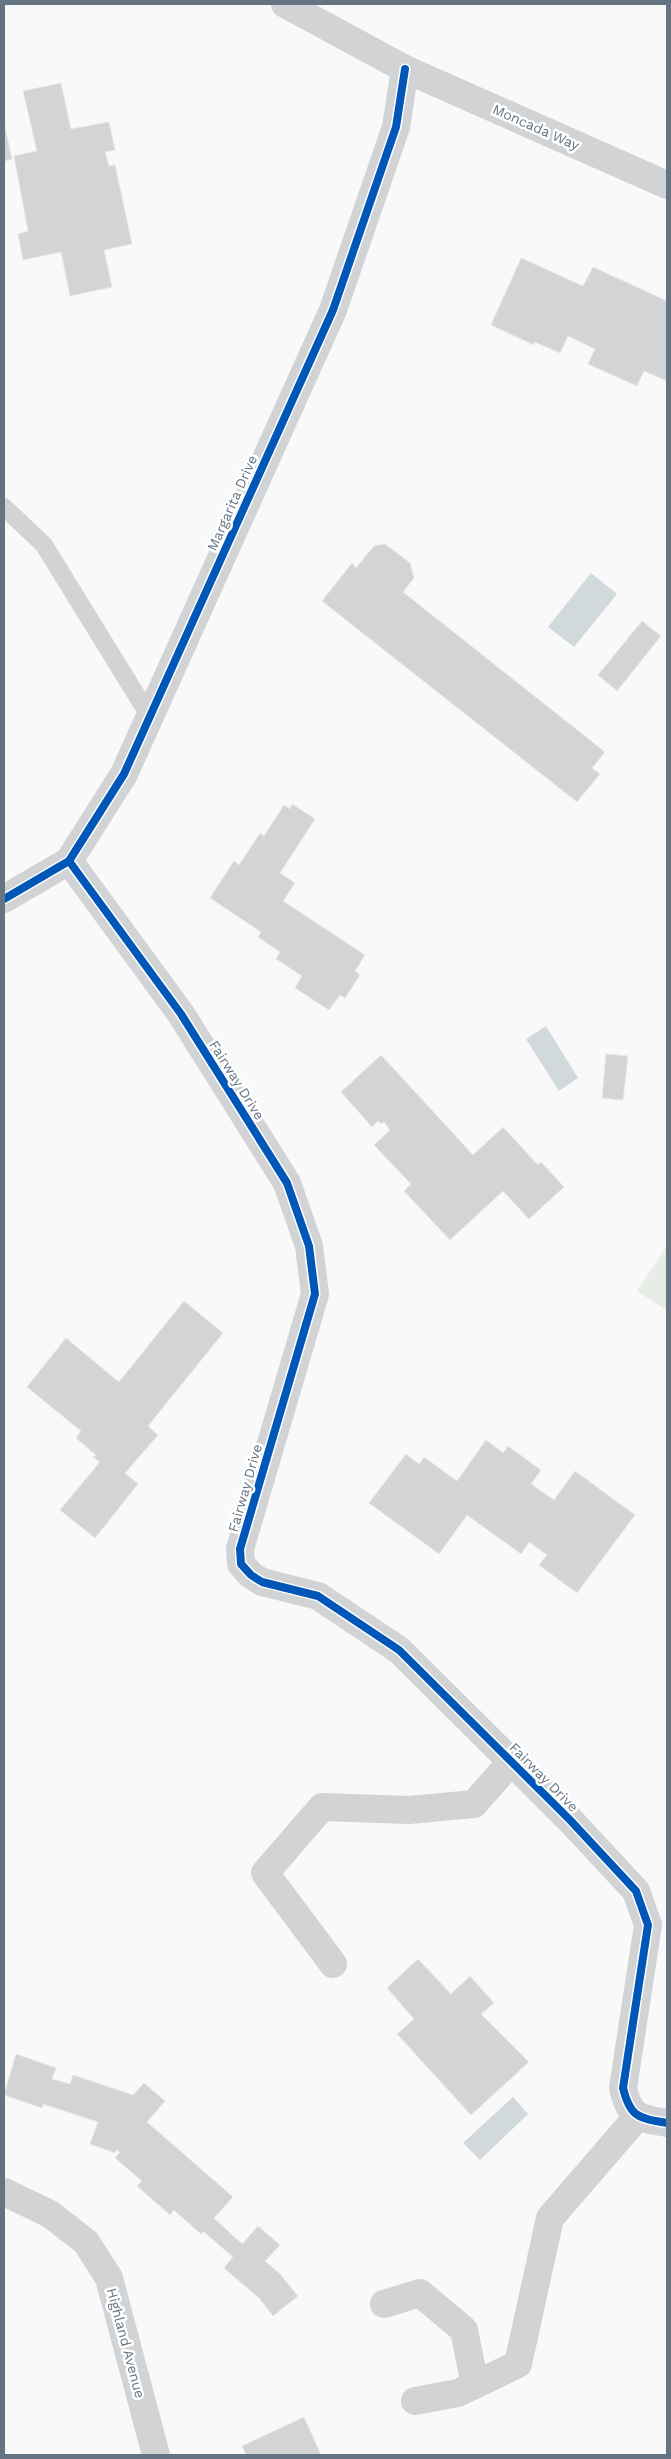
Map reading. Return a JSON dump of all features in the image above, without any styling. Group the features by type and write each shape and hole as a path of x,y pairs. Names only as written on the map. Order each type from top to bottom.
{"street":[{"path":"285,4 405,69"},
{"name":"Moncada Way","path":"405,69 667,185"},
{"name":"Margarita Drive","path":"4,899 69,861 124,774 333,310 396,127 405,69"},
{"name":"Fairway Drive","path":"69,861 181,1014 287,1184 309,1246 315,1294 240,1549 242,1564 251,1576 262,1582 318,1596 399,1650 636,1891 648,1925 623,2088 628,2107 638,2116"},
{"path":"333,1964 265,1873 322,1806 409,1810 474,1804 511,1762"},
{"path":"415,2400 458,2393 518,2364 550,2218 638,2116 667,2123"},
{"name":"Highland Avenue","path":"4,2192 50,2214 86,2242 109,2278 156,2455"},
{"path":"384,2304 420,2293 464,2330 475,2385"}],"lane":[{"path":"4,506 44,545 150,717"}],"shaded area":[{"path":"591,573 617,594 574,647 548,627"},
{"path":"546,1026 578,1078 559,1091 526,1039"},
{"path":"667,1246 667,1311 637,1291"},
{"path":"513,2097 528,2114 480,2160 463,2143"}],"building":[{"path":"61,83 71,129 109,122 115,150 105,152 109,166 115,165 132,244 104,250 112,287 70,296 61,252 23,260 18,234 28,231 14,156 37,151 23,91"},
{"path":"4,123 12,159 4,161"},
{"path":"521,258 583,286 593,267 667,301 667,381 644,371 637,386 588,364 595,349 568,336 560,353 535,342 534,345 491,325"},
{"path":"385,544 410,563 414,578 403,592 605,752 592,768 600,774 577,802 322,601 352,563 356,568 374,546"},
{"path":"642,621 661,636 617,691 598,675"},
{"path":"292,804 315,819 280,873 295,883 283,901 365,955 355,971 360,975 345,998 340,995 329,1010 295,988 302,976 276,959 280,952 258,937 261,932 210,898 234,861 239,865 260,833 264,836 284,805 290,809"},
{"path":"606,1054 628,1056 623,1100 602,1098"},
{"path":"381,1055 473,1155 503,1127 538,1165 541,1162 564,1187 529,1219 503,1191 450,1240 404,1191 411,1184 374,1145 390,1130 384,1122 381,1124 378,1121 372,1127 341,1092"},
{"path":"184,1301 223,1333 148,1426 158,1435 125,1473 138,1484 95,1538 60,1510 100,1462 93,1457 96,1455 76,1438 81,1431 27,1387 66,1338 119,1382"},
{"path":"486,1440 503,1453 508,1446 541,1470 531,1484 554,1500 575,1471 635,1515 577,1593 539,1565 547,1555 529,1542 521,1554 467,1515 439,1554 369,1503 406,1454 419,1464 424,1457 457,1481"},
{"path":"418,1959 451,1994 470,1976 494,2003 481,2014 529,2062 471,2115 397,2034 414,2019 387,1988"},
{"path":"16,2054 56,2068 52,2079 70,2084 73,2075 133,2095 144,2083 165,2101 147,2122 233,2197 214,2218 242,2244 258,2226 280,2245 265,2261 280,2274 298,2296 273,2316 259,2298 224,2268 233,2257 204,2232 201,2234 174,2210 170,2215 137,2186 142,2181 115,2158 120,2152 116,2150 115,2153 90,2144 98,2122 43,2104 42,2108 4,2095"},
{"path":"304,2417 321,2455 246,2455 242,2446"}],"cycle path":[{"path":"4,899 69,861 124,774 333,310 396,127 405,69"},
{"path":"69,861 181,1014 287,1183 309,1246 315,1294 240,1549 241,1564 251,1575 262,1582 318,1596 399,1650 570,1820 636,1891 648,1925 623,2088 629,2105 637,2114 649,2120 667,2123"}]}
